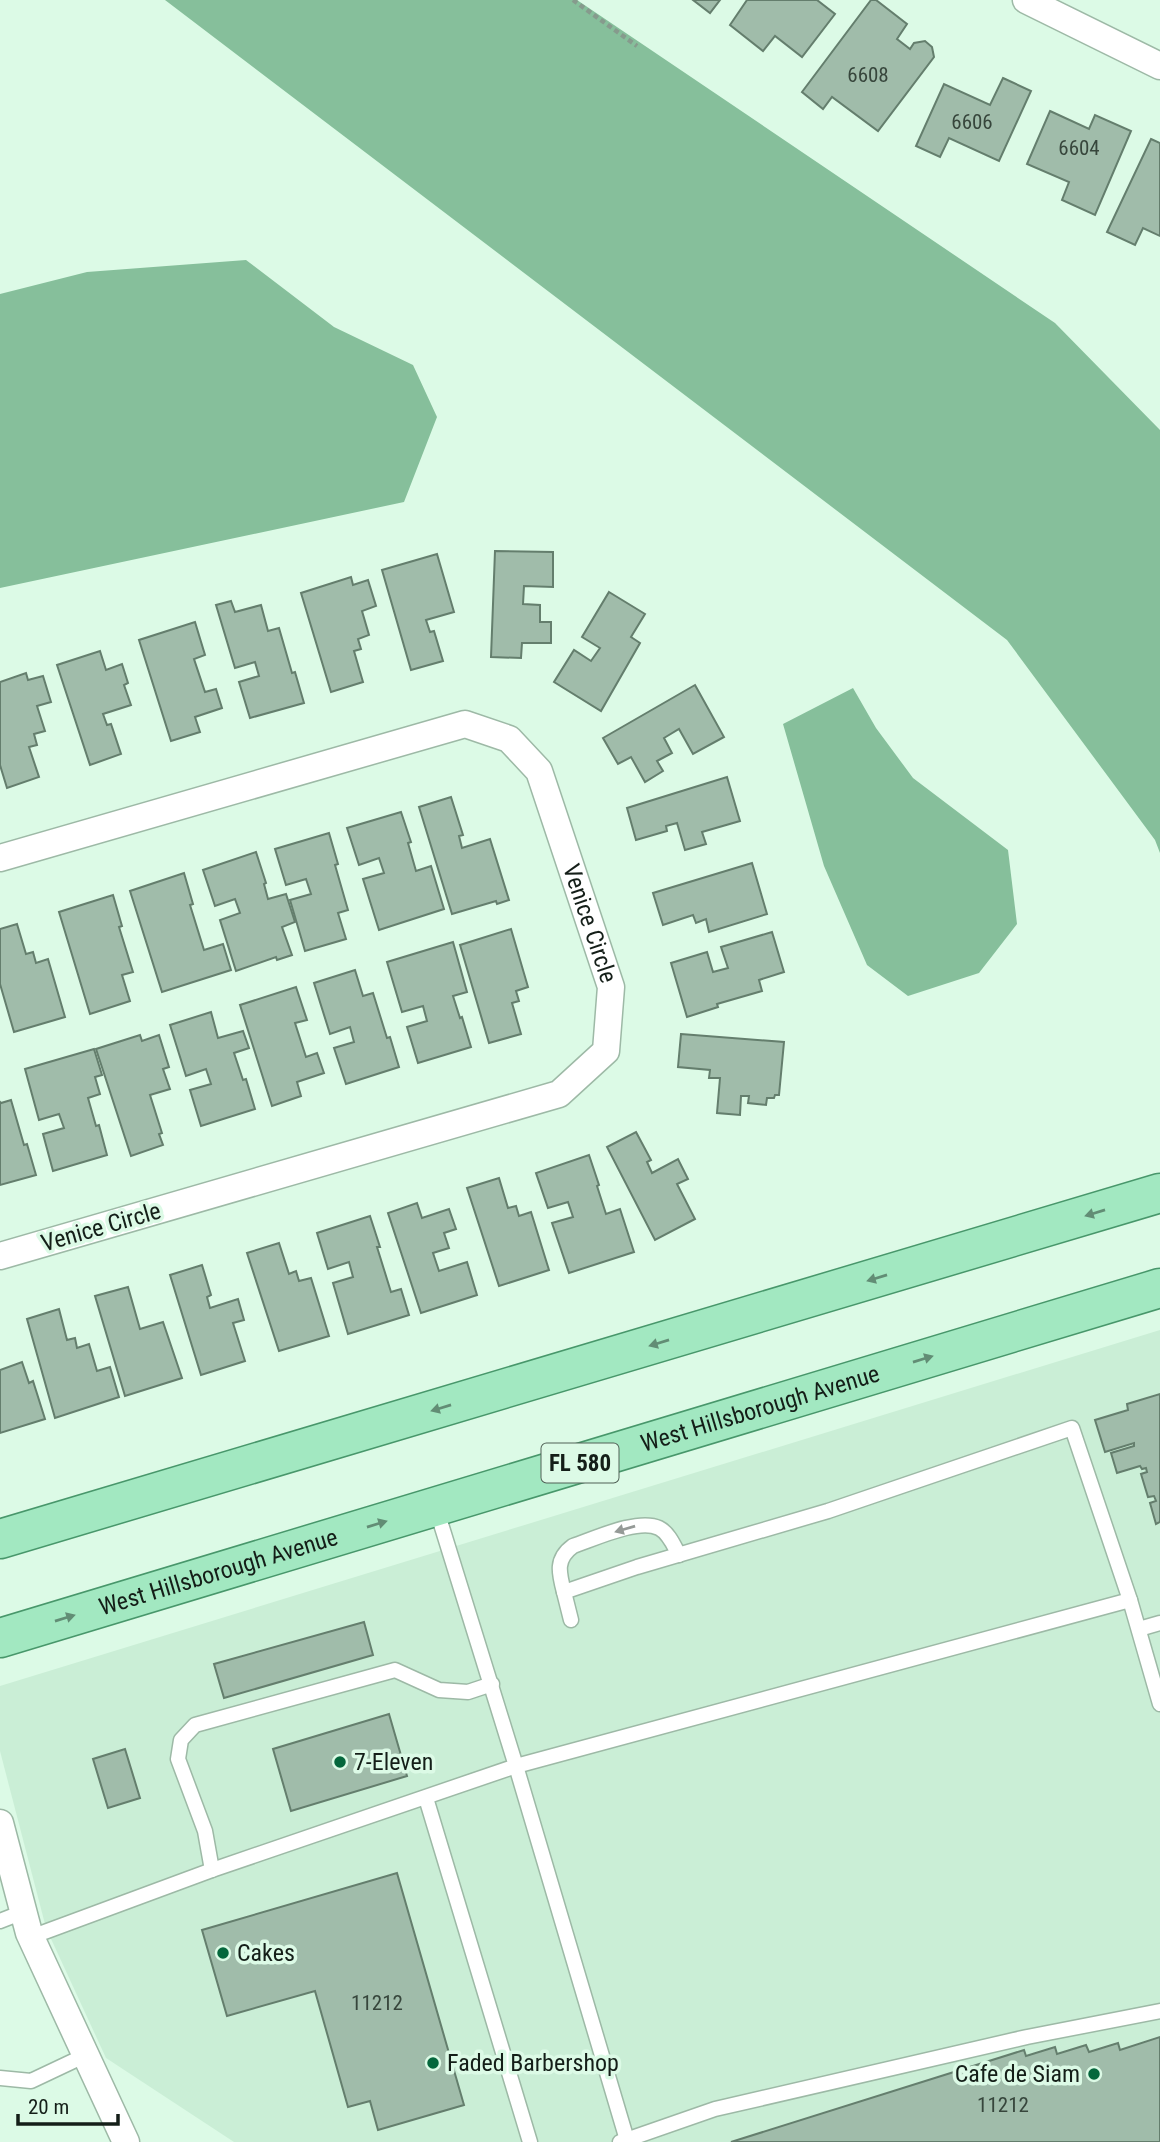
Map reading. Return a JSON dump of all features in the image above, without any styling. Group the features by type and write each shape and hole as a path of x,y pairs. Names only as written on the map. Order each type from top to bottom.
{"main road":[{"path":"0,1539 1160,1193"},
{"name":"West Hillsborough Avenue","path":"0,1638 1160,1288"}],"street":[{"path":"1026,0 1160,66"},
{"name":"Venice Circle","path":"0,858 465,724 509,739 539,771 611,987 606,1051 559,1094 0,1256"},
{"path":"0,1823 12,1917 31,1937 126,2142"}],"lane":[{"path":"564,1592 828,1511 1072,1428 1130,1600 1160,1704"},
{"path":"435,1506 492,1684 624,2141 715,2109 1027,2037 1160,2011"},
{"path":"571,1620 559,1571 560,1560 573,1546 621,1530 646,1525 659,1528 667,1535 679,1555"},
{"path":"31,1937 212,1870 516,1766 1130,1600"},
{"path":"1139,1629 1160,1623"},
{"path":"212,1870 205,1831 178,1759 181,1741 195,1725 395,1670 439,1690 468,1692 492,1684"},
{"path":"426,1798 530,2142"},
{"path":"0,2078 32,2081 86,2055"}],"path":[{"path":"573,0 637,46"}],"shaded area":[{"path":"165,0 577,0 1055,323 1160,430 1160,853 1155,840 1007,640"},
{"path":"246,260 334,327 413,365 437,417 404,502 0,588 0,294 87,272"},
{"path":"853,688 876,728 913,778 1008,850 1017,924 979,973 908,996 867,965 824,866 783,724"},
{"path":"1160,1330 1160,2142 234,2142 106,2058 46,1928 0,1751 0,1686"}],"building":[{"path":"693,0 720,0 710,13"},
{"path":"747,0 817,0 835,14 802,57 775,36 763,51 730,25"},
{"path":"871,0 876,0 907,24 897,39 910,49 914,43 925,41 932,47 934,57 878,131 832,97 823,109 802,92"},
{"path":"1003,78 1031,91 999,161 949,138 940,157 916,146 944,84 990,105"},
{"path":"1050,111 1089,129 1095,115 1131,131 1095,215 1062,200 1069,182 1027,164"},
{"path":"1151,139 1160,143 1160,236 1143,228 1135,245 1107,232"},
{"path":"495,551 553,552 553,587 524,586 523,604 540,605 540,622 551,622 551,643 522,643 521,658 491,657"},
{"path":"437,554 454,612 426,620 430,632 434,631 443,661 411,670 382,570"},
{"path":"351,577 353,585 368,580 376,606 362,611 369,635 358,639 361,649 354,651 363,682 331,692 301,593"},
{"path":"609,592 645,614 631,637 640,643 601,711 554,682 574,650 591,661 600,648 582,637"},
{"path":"231,601 235,612 261,605 268,631 279,628 304,703 250,718 239,682 259,676 255,662 235,668 216,605"},
{"path":"195,622 205,655 194,659 205,692 216,689 222,708 195,717 200,732 171,741 139,640"},
{"path":"100,651 106,670 122,664 128,683 124,685 131,705 103,714 107,725 111,724 121,754 90,765 57,665"},
{"path":"26,673 28,680 43,676 51,702 37,706 45,731 34,734 37,745 29,747 39,777 7,788 0,765 0,682"},
{"path":"695,685 724,737 693,754 679,729 664,738 672,753 657,761 663,771 645,782 631,757 618,764 603,738"},
{"path":"727,777 740,821 702,832 706,844 685,850 677,823 666,826 667,831 636,840 627,808"},
{"path":"451,797 463,835 459,836 462,848 490,839 509,900 497,904 496,901 452,914 419,807"},
{"path":"401,812 411,842 408,843 416,871 431,866 444,909 379,930 363,879 384,873 379,858 359,865 347,828"},
{"path":"329,833 348,910 338,913 346,939 305,951 290,900 311,894 306,879 286,885 275,849"},
{"path":"256,852 268,899 286,894 295,922 282,927 292,955 277,960 276,957 236,971 220,920 240,913 235,899 215,906 203,870"},
{"path":"752,863 767,914 709,932 706,919 696,923 693,915 663,925 653,893"},
{"path":"184,873 193,904 190,905 204,950 223,944 231,970 162,992 130,891"},
{"path":"113,895 122,926 119,927 133,972 122,975 130,1001 90,1014 59,912"},
{"path":"17,924 26,954 33,952 36,963 48,959 65,1017 14,1032 0,984 0,929"},
{"path":"511,929 528,987 516,991 519,1001 512,1003 521,1034 489,1043 460,945"},
{"path":"772,932 784,972 759,980 762,991 717,1004 718,1007 687,1017 671,963 707,952 713,972 728,968 721,947"},
{"path":"453,942 467,992 453,996 471,1047 418,1063 407,1027 427,1021 423,1006 402,1012 387,962"},
{"path":"355,970 363,996 373,993 399,1067 346,1084 334,1048 354,1042 350,1027 330,1034 314,983"},
{"path":"296,987 307,1020 295,1023 306,1057 317,1053 324,1073 297,1082 301,1096 272,1106 240,1005"},
{"path":"211,1012 218,1038 243,1031 249,1048 234,1053 243,1080 246,1079 255,1109 201,1126 190,1090 211,1084 206,1069 186,1076 170,1025"},
{"path":"681,1034 784,1042 779,1095 767,1098 766,1105 748,1103 749,1096 741,1096 740,1115 717,1113 720,1078 709,1078 710,1070 678,1067"},
{"path":"140,1035 142,1041 159,1035 169,1067 163,1069 170,1089 150,1095 163,1145 131,1156 96,1049"},
{"path":"94,1049 102,1075 95,1077 100,1094 88,1098 107,1155 53,1171 43,1134 64,1128 59,1114 39,1120 25,1069"},
{"path":"11,1100 36,1175 0,1185 0,1102"},
{"path":"636,1132 651,1160 647,1162 652,1173 678,1159 688,1179 677,1184 695,1219 655,1240 607,1147"},
{"path":"589,1155 606,1214 620,1209 634,1252 569,1273 552,1223 573,1217 568,1202 548,1208 536,1173"},
{"path":"499,1178 508,1208 516,1206 519,1216 531,1212 549,1270 499,1286 467,1188"},
{"path":"417,1203 422,1218 449,1209 456,1229 444,1233 449,1248 433,1253 439,1271 467,1262 477,1295 421,1313 388,1213"},
{"path":"370,1216 391,1292 401,1289 409,1315 348,1334 333,1283 353,1277 349,1262 328,1269 317,1233"},
{"path":"279,1243 289,1274 296,1271 299,1281 311,1278 329,1336 279,1351 247,1253"},
{"path":"202,1265 211,1295 207,1297 210,1308 238,1299 244,1320 233,1323 245,1361 201,1375 170,1275"},
{"path":"128,1287 140,1329 163,1322 182,1378 125,1396 95,1296"},
{"path":"59,1309 67,1340 75,1338 77,1348 89,1344 97,1371 110,1367 119,1397 55,1418 27,1319"},
{"path":"22,1362 29,1383 33,1381 45,1419 0,1433 0,1370"},
{"path":"1160,1394 1160,1522 1156,1524 1150,1503 1156,1501 1154,1496 1148,1497 1141,1474 1147,1472 1146,1468 1142,1469 1140,1466 1117,1473 1111,1453 1134,1446 1134,1443 1105,1452 1095,1420 1128,1410 1127,1404"},
{"path":"364,1622 373,1655 224,1698 214,1664"},
{"name":"7-Eleven","path":"389,1714 407,1776 291,1811 273,1749"},
{"path":"125,1749 140,1798 108,1808 93,1759"},
{"path":"397,1873 464,2105 378,2130 370,2101 348,2107 315,1991 227,2016 202,1930"},
{"path":"1160,2037 1160,2142 731,2142 1024,2050 1026,2056 1055,2047 1057,2054 1086,2045 1089,2052 1118,2043 1120,2050"}],"place":[{"name":"7-Eleven","path":"340,1762"},
{"name":"Cakes","path":"223,1953"},
{"name":"Faded Barbershop","path":"433,2063"},
{"name":"Cafe de Siam","path":"1094,2074"}]}
